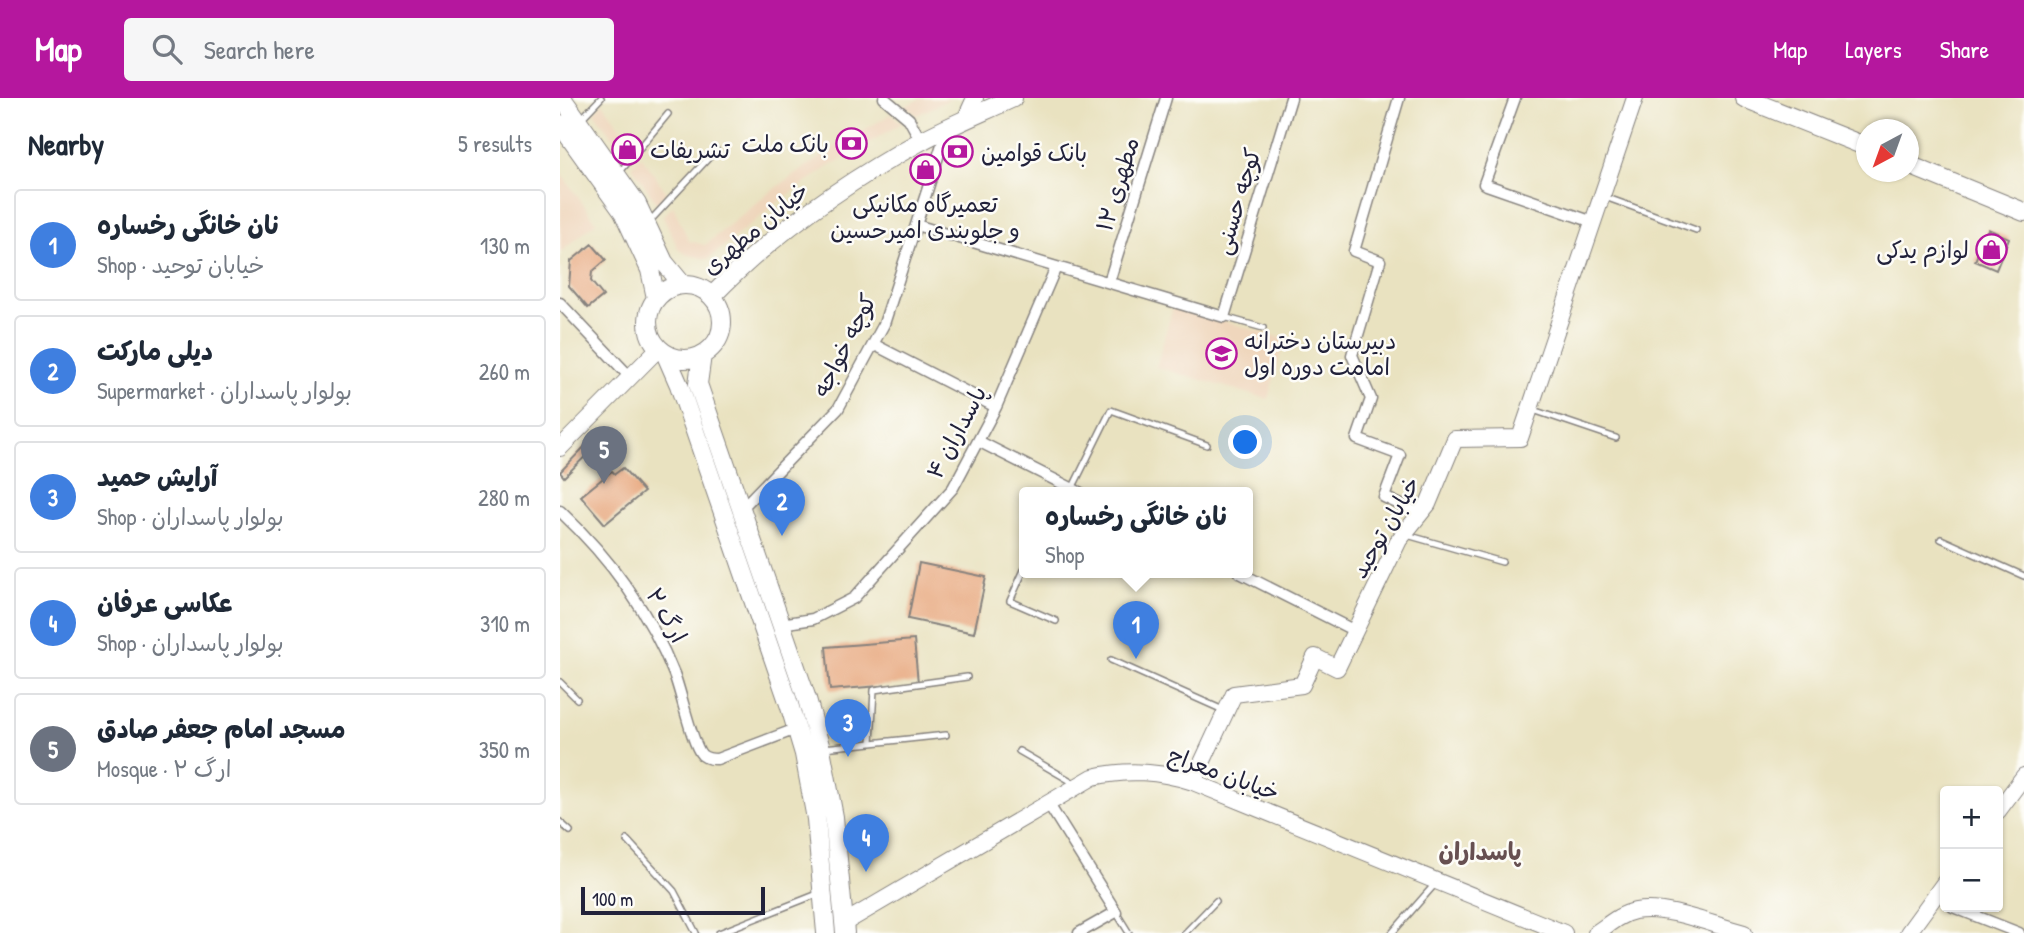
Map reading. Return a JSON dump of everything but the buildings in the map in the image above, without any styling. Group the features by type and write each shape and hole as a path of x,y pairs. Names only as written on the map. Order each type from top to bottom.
{"main road":[{"path":"562,98 637,204 664,262 683,285"},
{"name":"خیابان مطهری","path":"712,296 743,264 793,223 847,186 922,141 1013,98"},
{"path":"1744,98 1856,143"},
{"path":"560,124 623,212 650,270 656,298 648,320 650,335 662,351 687,408 796,729 809,776 816,819 826,933"},
{"path":"1919,168 2024,212"},
{"path":"656,298 668,289 683,285 699,287 712,296 722,316 722,332 714,345 702,355 687,359 662,351"},
{"path":"702,355 698,384 821,749 834,817 844,928"}],"street":[{"path":"884,98 909,119 922,141"},
{"path":"965,120 975,98"},
{"name":"مطهری ۱۲","path":"1109,282 1166,98"},
{"name":"کوچه حسنی","path":"1224,317 1291,98"},
{"path":"1399,98 1354,251 1380,261 1352,355 1371,399 1357,439 1400,455 1384,497 1420,514"},
{"path":"1515,98 1484,184 1593,222"},
{"name":"خیابان توحید","path":"1194,782 1234,694 1302,685 1315,657 1338,667 1404,534 1428,504 1455,439 1520,438 1634,98"},
{"name":"کوچه خواجه","path":"741,509 838,409 884,324 947,129"},
{"path":"916,225 1224,317"},
{"name":"پاسداران ۴","path":"781,624 813,619 854,598 953,488 996,407 1056,267"},
{"path":"560,303 630,377"},
{"path":"873,344 996,407"},
{"path":"560,447 630,377 662,351"},
{"path":"978,441 1064,487"},
{"name":"ارگ ۲","path":"560,512 603,556 643,612 674,673 698,749 706,757 718,759 796,729"},
{"path":"1250,578 1355,631"},
{"name":"خیابان معراج","path":"844,928 1093,777 1133,771 1154,772 1194,782 1564,933"},
{"path":"2003,804 2024,776"},
{"path":"1048,803 1116,912 1079,933"},
{"path":"1908,933 1939,901"},
{"path":"1596,933 1616,925 1635,911 1660,911 1744,933"},
{"path":"1966,912 2019,933"}],"lane":[{"path":"578,121 601,98"},
{"path":"617,176 668,114"},
{"path":"647,224 716,150"},
{"path":"1602,195 1696,230"},
{"path":"1224,317 1263,328"},
{"path":"1530,408 1616,438"},
{"path":"1069,487 1111,410 1207,445"},
{"path":"1404,534 1502,562"},
{"path":"1941,539 2024,576"},
{"path":"1020,578 1010,601 1056,621"},
{"path":"1111,660 1226,711"},
{"path":"871,742 874,690 967,677"},
{"path":"560,682 577,699"},
{"path":"821,749 946,735"},
{"path":"1019,751 1079,785"},
{"path":"560,822 570,831"},
{"path":"627,840 674,891 696,933"},
{"path":"1392,933 1438,882"},
{"path":"719,933 823,892"},
{"path":"1185,933 1216,901"},
{"path":"1116,912 1129,933"}],"shaded area":[{"path":"922,98 952,98 917,115 906,106"},
{"path":"603,103 634,146 626,156 594,112"},
{"path":"891,114 902,123 833,164 778,202 708,259 688,255 679,250 663,216 673,206 689,241 705,245 770,192 826,153"},
{"path":"641,156 667,193 657,204 632,166"},
{"path":"560,172 596,222 560,253"},
{"name":"دبیرستان دخترانه امامت دوره اول","path":"1173,307 1285,339 1268,399 1156,367"}],"place":[{"name":"بانک ملت","path":"852,143"},
{"name":"تشریفات","path":"627,149"},
{"name":"بانک قوامین","path":"958,152"},
{"name":"تعمیرگاه مکانیکی و جلوبندی امیرحسین","path":"925,169"},
{"name":"لوازم یدکی","path":"1992,249"},
{"name":"دبیرستان دخترانه امامت دوره اول","path":"1221,353"},
{"name":"مسجد امام جعفر صادق","path":"604,484"},
{"name":"دیلی مارکت","path":"782,536"},
{"name":"نان خانگی رخساره","path":"1136,659"},
{"name":"آرایش حمید","path":"848,757"},
{"name":"عکاسی عرفان","path":"866,872"}],"district":[{"name":"پاسداران","path":"1480,851"}]}
